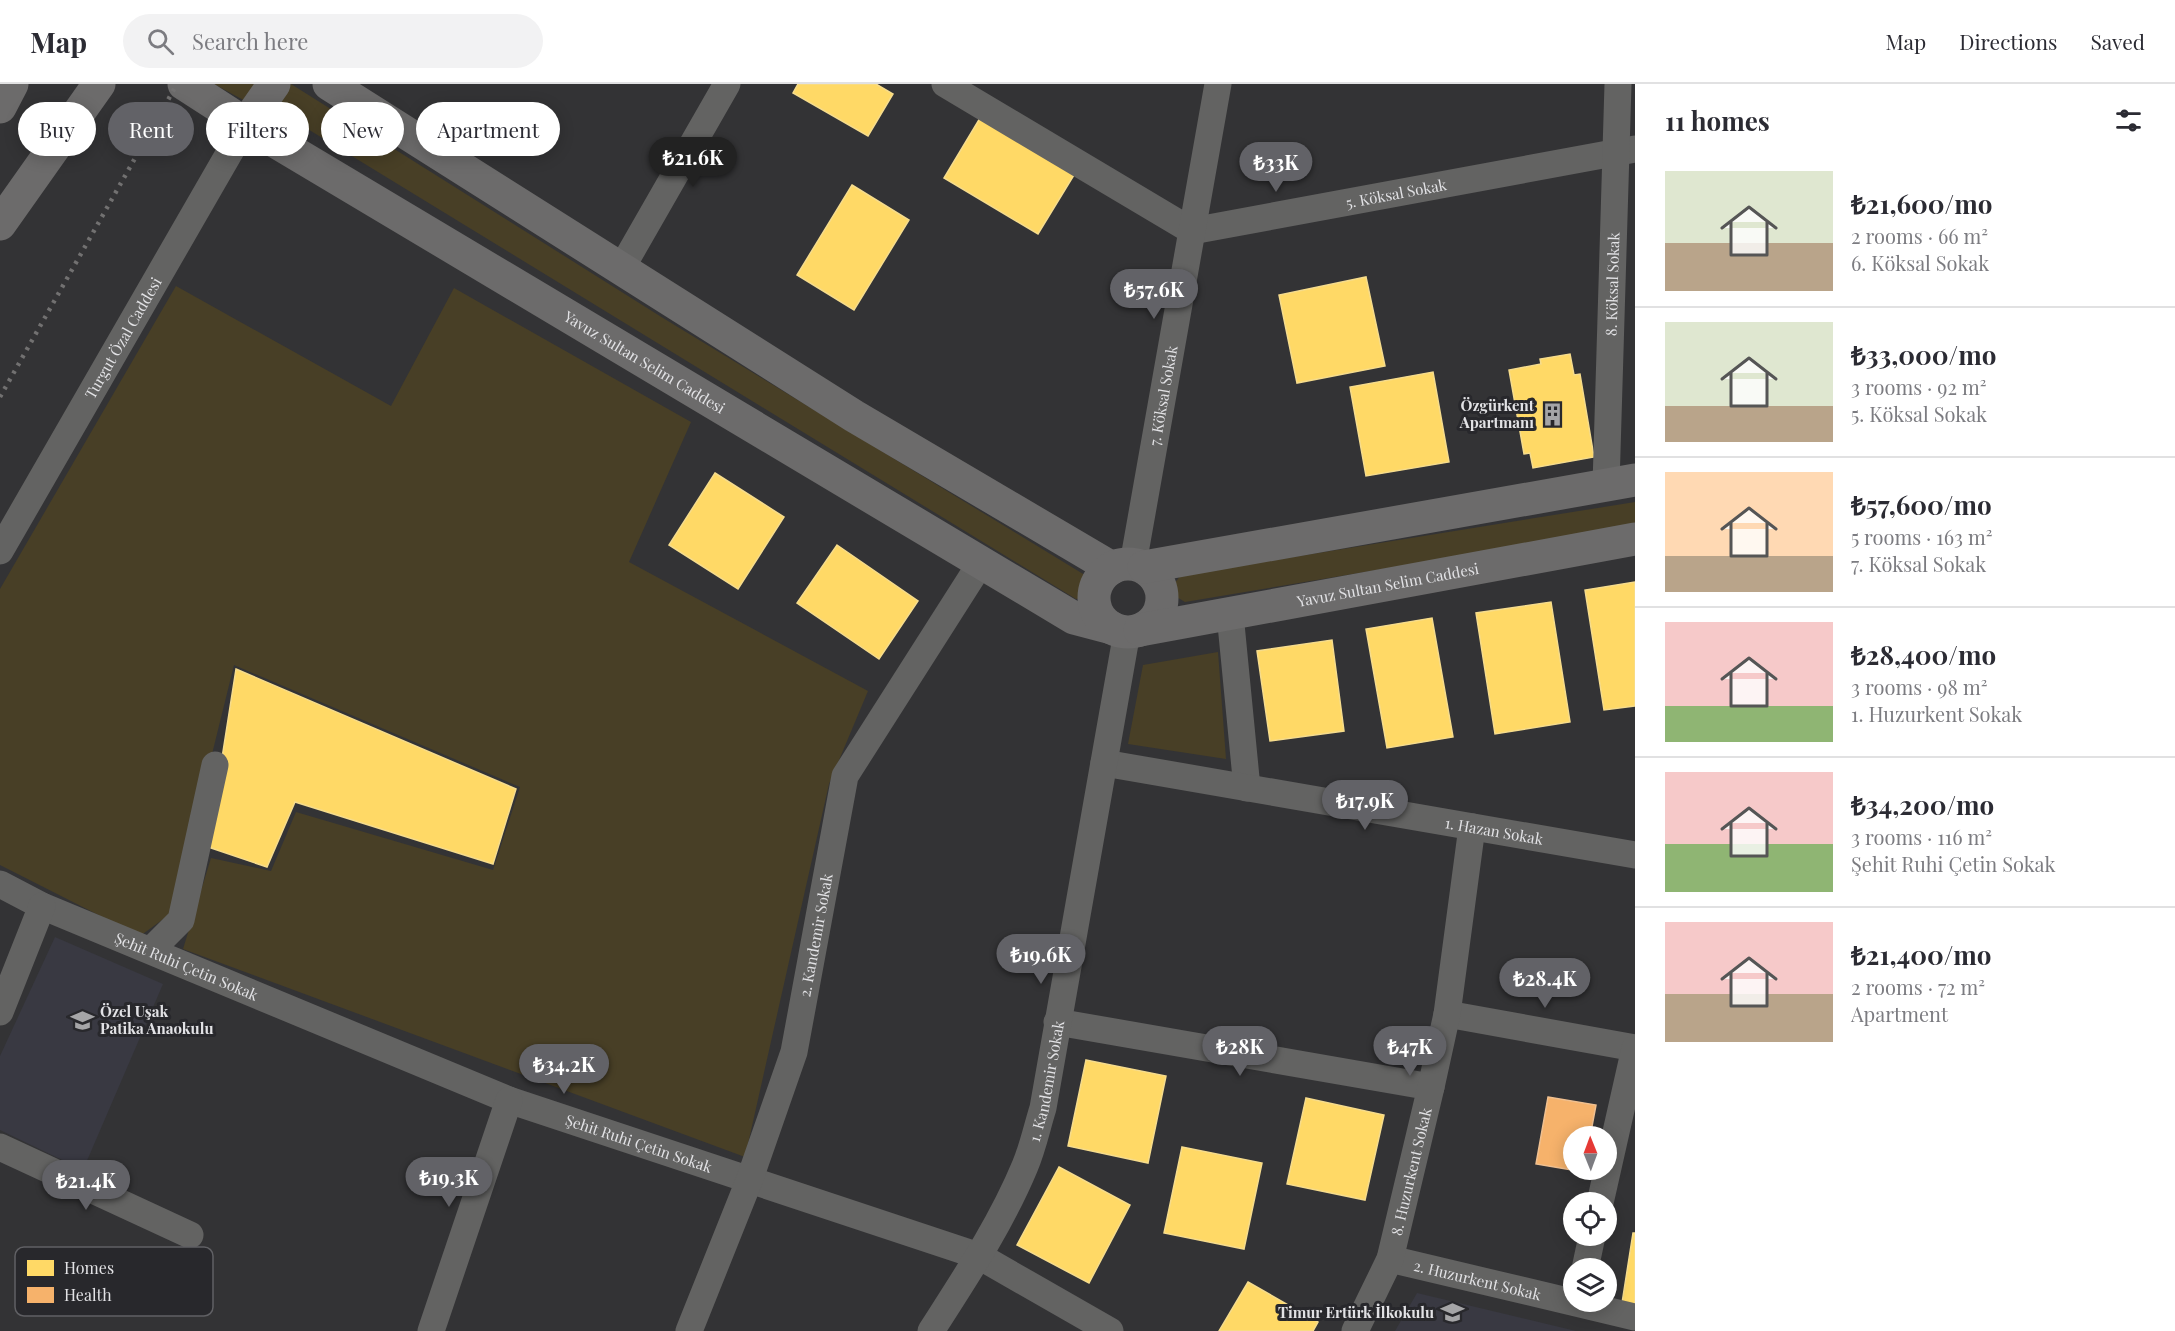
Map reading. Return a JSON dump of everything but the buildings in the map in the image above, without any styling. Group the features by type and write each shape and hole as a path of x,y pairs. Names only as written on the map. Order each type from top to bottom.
{"main road":[{"path":"0,107 12,84"},
{"path":"0,224 99,84"},
{"name":"Yavuz Sultan Selim Caddesi","path":"184,84 212,102"},
{"path":"261,102 274,84"},
{"path":"329,84 854,416 1130,566 1153,574 1162,594 1157,616 1126,630 1098,613 1095,593 1104,574 1130,566 1620,482"},
{"name":"Yavuz Sultan Selim Caddesi","path":"300,156 1074,618 1126,630 1230,614 1635,538"}],"street":[{"path":"621,269 727,84"},
{"path":"945,84 1192,231"},
{"name":"7. Köksal Sokak","path":"1130,566 1218,84"},
{"name":"8. Köksal Sokak","path":"1618,84 1625,150 1620,482"},
{"name":"5. Köksal Sokak","path":"1192,231 1625,150"},
{"name":"Turgut Özal Caddesi","path":"0,551 228,156"},
{"name":"2. Kandemir Sokak","path":"689,1331 749,1181 794,1052 845,776 982,561"},
{"path":"1230,614 1247,788"},
{"name":"1. Kandemir Sokak","path":"931,1331 979,1256 1026,1164 1043,1108 1126,630"},
{"name":"1. Hazan Sokak","path":"1104,764 1635,855"},
{"path":"152,949 181,920 215,765"},
{"name":"8. Huzurkent Sokak","path":"1354,1331 1390,1259 1431,1087 1448,1014 1472,827"},
{"name":"Şehit Ruhi Çetin Sokak","path":"0,884 42,906 152,949 509,1100 979,1256 1110,1331"},
{"path":"0,1012 42,906"},
{"path":"1448,1014 1635,1048 1602,1192"},
{"path":"1057,1022 1431,1087"},
{"path":"431,1331 509,1100"},
{"path":"0,1147 190,1235"},
{"name":"2. Huzurkent Sokak","path":"1390,1259 1563,1300"},
{"name":"2. Huzurkent Sokak","path":"1614,1312 1635,1317"}],"shaded area":[{"path":"214,84 259,84 247,102"},
{"path":"291,84 321,103 321,137 309,130 309,102 279,102"},
{"path":"404,155 663,318 1093,580 1095,585 1089,598 1076,599 352,156"},
{"path":"176,286 391,406 454,288 691,422 629,562 868,691 829,784 745,1157 183,949 211,858 271,871 296,812 493,870 520,787 234,665 173,912 140,936 0,865 0,589"},
{"path":"1635,502 1635,527 1185,602 1175,596 1174,584 1181,575"},
{"path":"1218,652 1226,759 1128,744 1143,665"},
{"name":"Özel Uşak Patika Anaokulu","path":"55,937 163,984 83,1170 0,1130 0,1056"},
{"name":"Timur Ertürk İlkokulu","path":"1417,1293 1576,1331 1395,1331"}],"railway":[{"path":"0,397 177,84"}],"place":[{"name":"Özgürkent Apartmanı","path":"1552,414"},
{"name":"Özel Uşak Patika Anaokulu","path":"82,1020"},
{"name":"Timur Ertürk İlkokulu","path":"1452,1312"}]}
